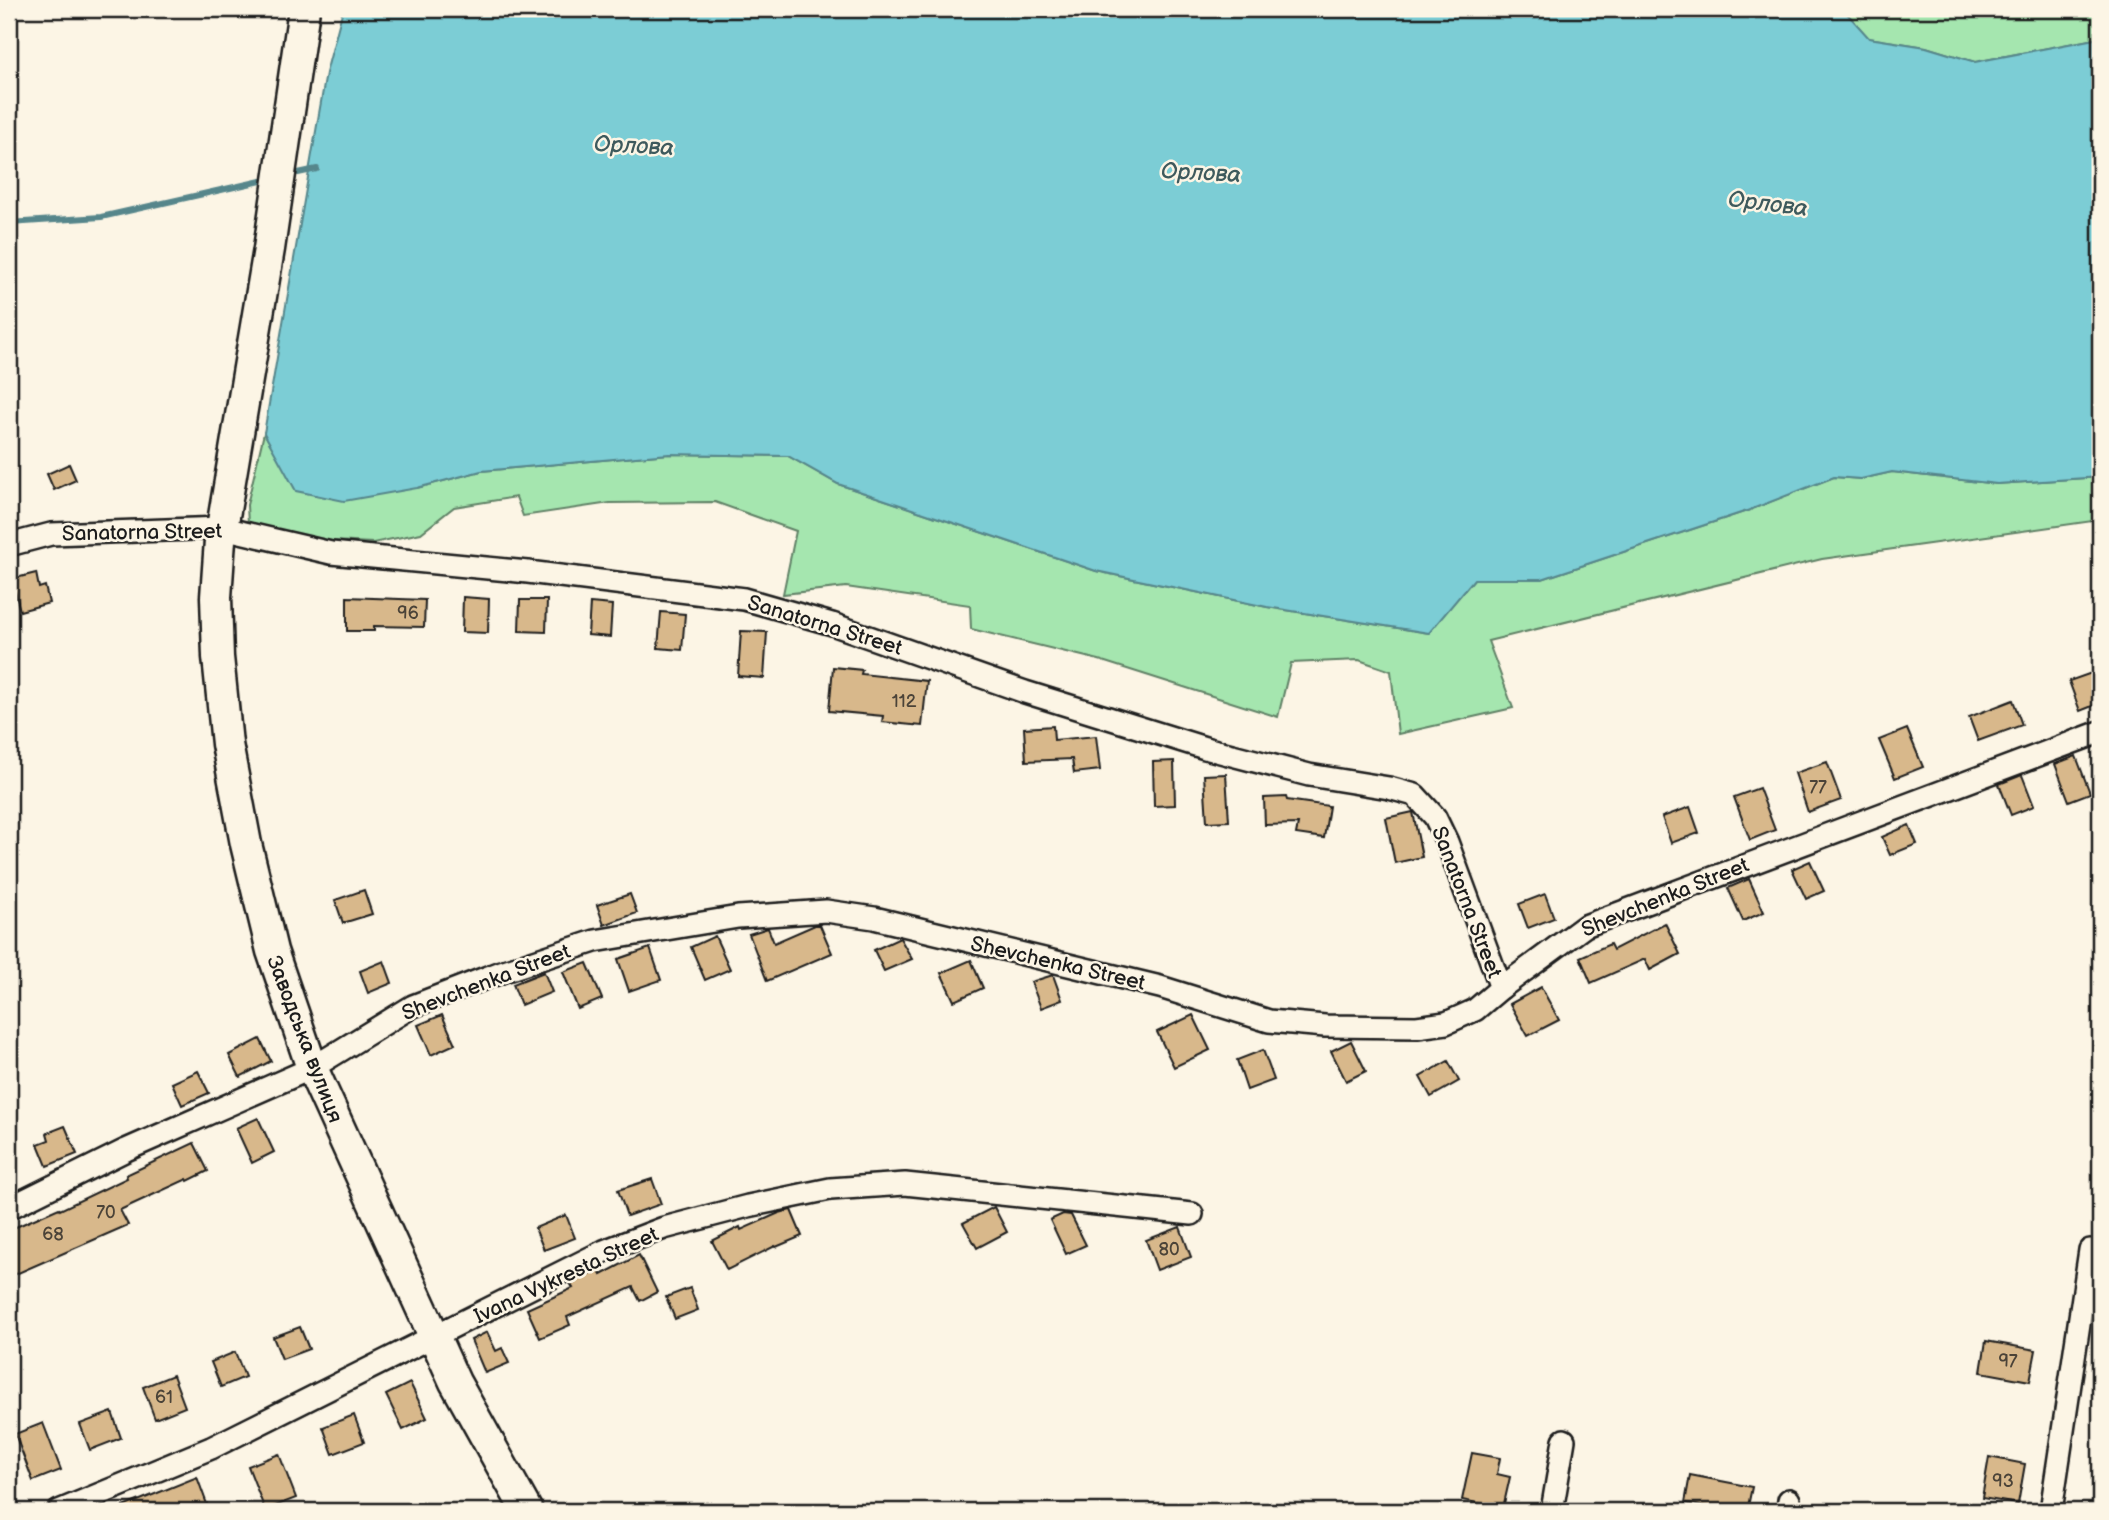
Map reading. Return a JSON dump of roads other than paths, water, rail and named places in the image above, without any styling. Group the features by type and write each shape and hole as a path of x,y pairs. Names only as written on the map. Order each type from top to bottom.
{"street":[{"name":"Заводська вулиця","path":"304,9 269,249 223,528 216,597 218,657 227,744 246,844 272,951 312,1068 455,1382 527,1511"},
{"name":"Sanatorna Street","path":"9,544 51,534 223,528 331,553 528,572 744,598 832,624 1025,691 1205,748 1309,775 1415,795 1435,817 1447,842 1501,988"},
{"name":"Shevchenka Street","path":"9,1208 126,1150 312,1068 413,1006 501,972 595,941 738,916 826,911 874,918 1160,987 1269,1021 1325,1026 1417,1027 1446,1023 1475,1010 1585,926 2100,732"},
{"name":"Ivana Vykresta Street","path":"59,1511 211,1448 604,1251 664,1228 748,1206 830,1189 905,1184 1192,1214"},
{"path":"2051,1511 2090,1250"},
{"path":"1552,1511 1564,1440"}],"water":[{"path":"343,9 1614,9 1643,13 1693,9 1731,15 1744,9 1843,9 1869,38 1926,47 1975,62 2100,38 2100,477 1997,484 1892,472 1861,479 1834,477 1747,511 1542,579 1474,579 1429,633 1267,607 1096,571 838,484 788,456 669,454 481,471 417,488 344,501 296,491 264,433 326,73"}],"waterway":[{"name":"Орлова","path":"298,173 317,169"},
{"name":"Орлова","path":"9,223 101,217 261,181"}]}
